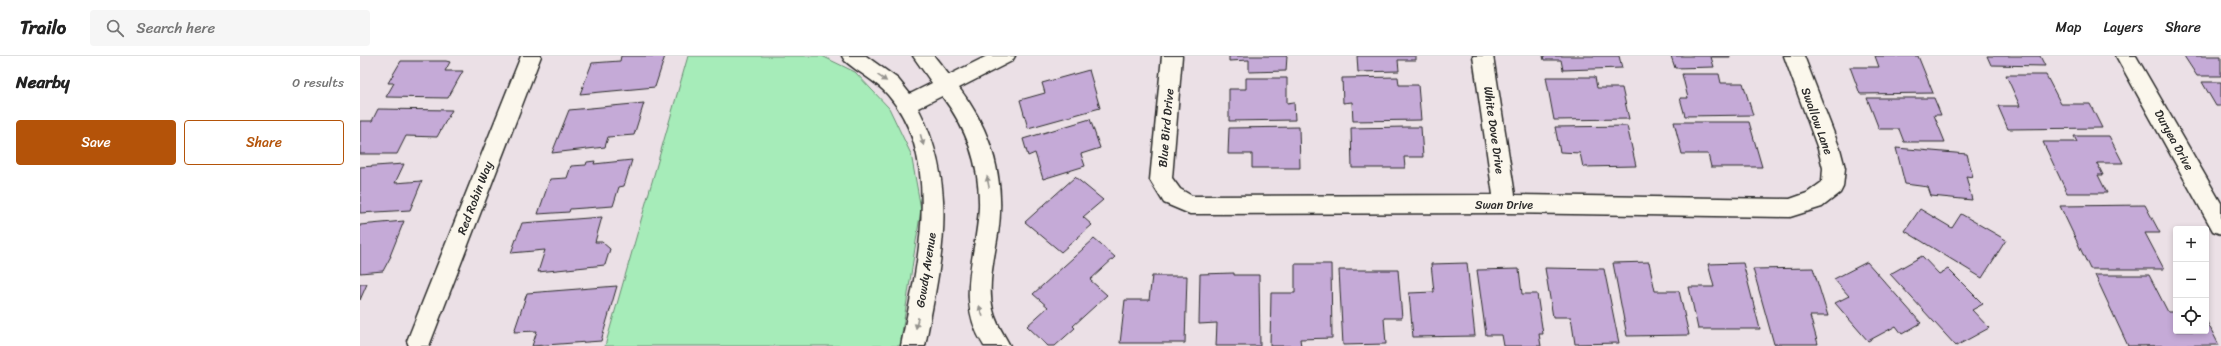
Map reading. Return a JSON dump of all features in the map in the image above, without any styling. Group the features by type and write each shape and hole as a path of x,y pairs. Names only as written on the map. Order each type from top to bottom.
{"street":[{"name":"Red Robin Way","path":"419,341 531,56"},
{"name":"Gowdy Avenue","path":"852,56 892,85 906,105 918,126 934,188 932,245 913,346"},
{"path":"923,56 959,104 979,140 989,188 987,240 980,278 979,306 992,340 998,346"},
{"path":"906,105 1005,56"},
{"name":"Blue Bird Drive","path":"1172,56 1161,180 1172,196"},
{"name":"White Dove Drive","path":"1483,56 1505,204"},
{"name":"Swallow Lane","path":"1794,56 1829,150 1834,168 1832,187"},
{"name":"Duryea Drive","path":"2126,56 2221,224"},
{"name":"Swan Drive","path":"1172,196 1190,205 1213,206 1505,204 1790,208 1814,200 1832,187"}],"green space":[{"path":"688,56 822,56 855,72 889,108 911,154 921,209 900,346 605,346"}],"building":[{"path":"621,56 665,56 655,87 580,94 592,63 620,61"},
{"path":"1229,56 1287,56 1286,71 1249,72 1249,60 1229,61"},
{"path":"1357,56 1416,56 1416,60 1398,60 1399,71 1358,72"},
{"path":"1543,56 1619,56 1622,68 1563,70 1561,60 1544,60"},
{"path":"1671,56 1730,57 1711,57 1714,67 1675,68"},
{"path":"1875,56 1918,56 1933,93 1860,94 1850,67 1879,67"},
{"path":"1987,56 2040,56 2045,66 1991,65"},
{"path":"2184,56 2221,56 2221,76 2197,76"},
{"path":"401,61 446,61 450,62 445,71 463,71 448,98 386,97 394,83 388,83"},
{"path":"1089,70 1100,108 1028,128 1020,100 1045,93 1042,83"},
{"path":"1682,74 1719,74 1721,83 1743,83 1753,115 1685,116 1680,98 1688,98"},
{"path":"2006,75 2046,75 2061,104 2090,104 2102,128 2008,129 1998,106 2020,106"},
{"path":"1398,77 1399,85 1418,85 1421,120 1353,121 1352,102 1343,103 1342,78"},
{"path":"1546,77 1595,77 1597,88 1622,88 1629,119 1554,120"},
{"path":"1246,78 1287,78 1287,103 1294,102 1295,120 1229,121 1229,89 1246,89"},
{"path":"2202,82 2221,82 2221,106 2216,106"},
{"path":"1867,98 1934,98 1941,115 1934,115 1945,142 1904,142 1899,129 1879,129"},
{"path":"644,103 634,135 608,137 605,147 552,153 569,110"},
{"path":"378,109 452,110 437,137 406,136 397,154 360,154 360,121 372,121"},
{"path":"1090,119 1100,148 1081,154 1085,166 1043,179 1035,153 1028,156 1023,139"},
{"path":"1674,122 1749,122 1762,167 1711,167 1708,154 1682,154"},
{"path":"1627,126 1636,166 1583,167 1580,153 1560,152 1555,127"},
{"path":"1299,127 1300,168 1252,168 1252,154 1228,154 1229,128"},
{"path":"1421,127 1423,157 1404,157 1405,168 1352,168 1351,128"},
{"path":"2074,136 2109,136 2123,163 2097,163 2103,175 2098,175 2107,193 2067,193 2043,142 2077,142"},
{"path":"1896,148 1967,154 1973,177 1966,176 1972,200 1931,196 1928,187 1905,184"},
{"path":"632,160 624,186 619,187 613,206 570,209 569,212 538,214 550,179 567,178 571,166 586,165 587,162 595,161 594,164"},
{"path":"404,164 395,183 422,181 410,210 360,213 360,167"},
{"path":"1075,177 1103,200 1083,217 1092,225 1061,252 1025,222"},
{"path":"2145,205 2160,233 2145,233 2164,269 2090,269 2060,206"},
{"path":"1920,209 1952,228 1961,214 2006,240 1982,278 1905,231"},
{"path":"602,217 595,242 602,242 610,249 605,265 538,272 545,250 511,253 522,223"},
{"path":"404,221 391,256 383,271 360,273 360,225"},
{"path":"1094,239 1115,257 1090,280 1107,295 1073,326 1075,328 1055,346 1048,346 1027,326 1048,307 1033,294"},
{"path":"1922,256 1939,274 1948,269 1983,304 1972,310 1989,328 1956,346 1890,274"},
{"path":"1649,262 1655,291 1679,291 1689,335 1627,336 1613,263"},
{"path":"1867,262 1921,323 1902,334 1896,326 1868,341 1835,303 1849,296 1834,279"},
{"path":"1467,263 1475,336 1413,337 1409,293 1434,292 1431,264"},
{"path":"1743,263 1760,329 1698,329 1689,287 1714,287 1708,264"},
{"path":"1295,264 1331,264 1332,338 1300,339 1301,346 1270,346 1271,293 1295,293"},
{"path":"1545,268 1604,269 1619,343 1575,344 1571,317 1553,317"},
{"path":"1813,268 1828,316 1810,316 1818,344 1774,344 1753,269"},
{"path":"1519,269 1522,294 1537,294 1543,334 1539,334 1541,346 1504,346 1502,335 1486,335 1477,270"},
{"path":"1339,270 1398,270 1402,318 1384,318 1386,344 1343,345"},
{"path":"1234,273 1234,275 1259,275 1260,346 1216,346 1217,323 1199,324 1200,274"},
{"path":"2095,275 2149,275 2168,312 2173,312 2173,334 2209,334 2209,326 2219,345 2128,346"},
{"path":"1152,276 1187,276 1185,343 1120,343 1125,300 1149,300"},
{"path":"360,284 367,284 360,300"},
{"path":"617,286 601,341 532,346 537,331 514,332 527,293"}]}
